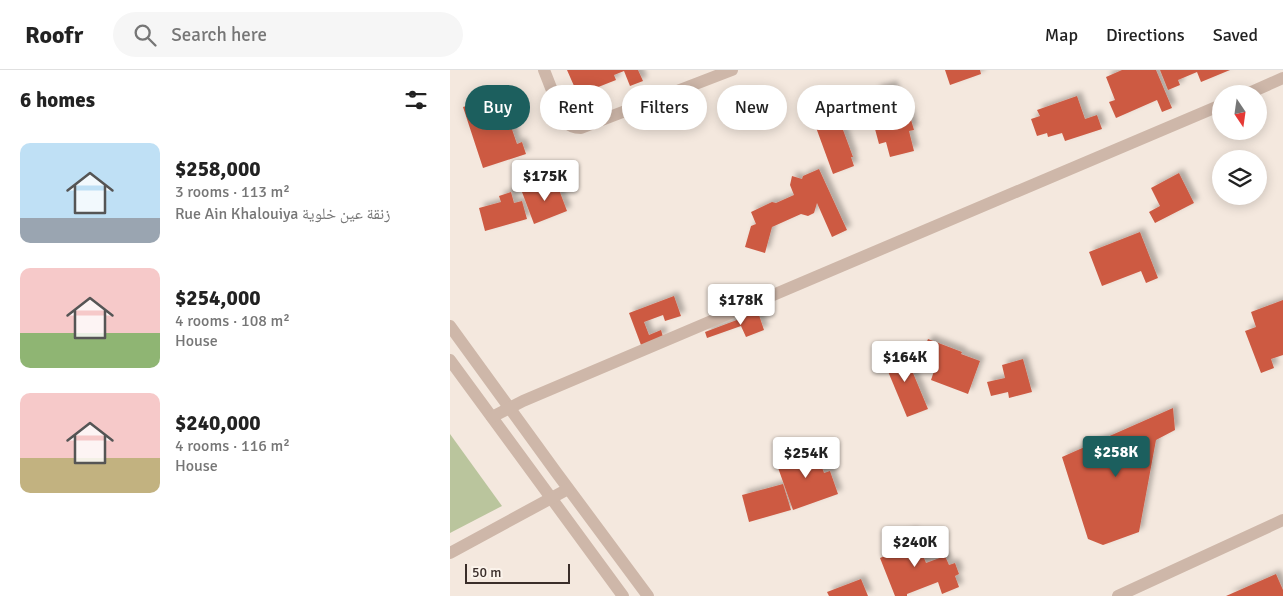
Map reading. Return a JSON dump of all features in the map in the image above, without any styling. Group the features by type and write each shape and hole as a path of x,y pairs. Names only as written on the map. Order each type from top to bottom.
{"street":[{"path":"544,70 564,121 574,128 581,128 732,70"},
{"path":"1267,85 1283,78"},
{"path":"492,417 523,401 1212,109"},
{"path":"450,326 648,596"},
{"path":"450,360 622,596"},
{"path":"450,553 568,489"},
{"path":"1118,596 1283,520"}],"green space":[{"path":"450,434 502,506 450,533"}],"building":[{"path":"567,70 638,70 643,81 630,85 624,71 614,75 616,80 603,85 574,85"},
{"path":"945,70 980,70 981,74 950,85"},
{"path":"1122,70 1156,70 1172,108 1162,112 1157,100 1116,118 1109,102 1115,100 1106,77"},
{"path":"1160,70 1230,70 1201,82 1197,72 1178,80 1180,85 1168,90"},
{"path":"1077,96 1085,119 1097,115 1102,129 1065,141 1062,133 1048,137 1047,133 1037,136 1031,119 1040,116 1037,110"},
{"path":"471,130 512,130 517,144 522,142 526,154 483,168"},
{"path":"817,130 843,130 853,157 851,157 854,166 833,174"},
{"path":"875,130 914,130 909,131 914,151 890,157 886,142 879,144"},
{"path":"819,169 847,230 832,237 817,203 814,213 808,216 801,214 772,227 765,253 745,247 751,226 756,224 751,212 772,202 776,203 794,195 790,185 792,176 802,179 803,176"},
{"path":"1179,173 1194,203 1155,223 1149,212 1160,206 1151,188"},
{"path":"555,179 567,211 534,224 522,192"},
{"path":"511,192 514,203 522,201 527,219 485,231 479,208 501,202 499,196"},
{"path":"1140,232 1158,278 1146,283 1141,271 1102,286 1089,252"},
{"path":"674,296 681,316 665,321 663,315 644,322 649,335 661,330 663,337 641,345 629,313"},
{"path":"1283,300 1283,355 1271,359 1274,368 1261,373 1245,331 1256,327 1251,312"},
{"path":"758,312 764,330 746,337 741,326 707,338 705,332"},
{"path":"928,339 980,361 968,394 931,380 935,368 919,362"},
{"path":"903,349 928,409 907,417 882,357"},
{"path":"1023,359 1032,392 1009,398 1008,392 991,396 987,382 1005,378 1002,365"},
{"path":"1173,408 1175,430 1156,440 1139,532 1103,545 1088,539 1062,457"},
{"path":"815,448 824,473 830,471 838,494 793,510 776,462"},
{"path":"783,484 791,510 749,522 742,495"},
{"path":"913,531 926,563 945,556 949,565 955,563 959,574 955,576 959,587 942,594 938,582 907,594 907,596 895,596 880,558 887,555 883,543"},
{"path":"1276,574 1283,590 1283,596 1226,596"},
{"path":"861,579 868,596 829,596 827,592"}]}
